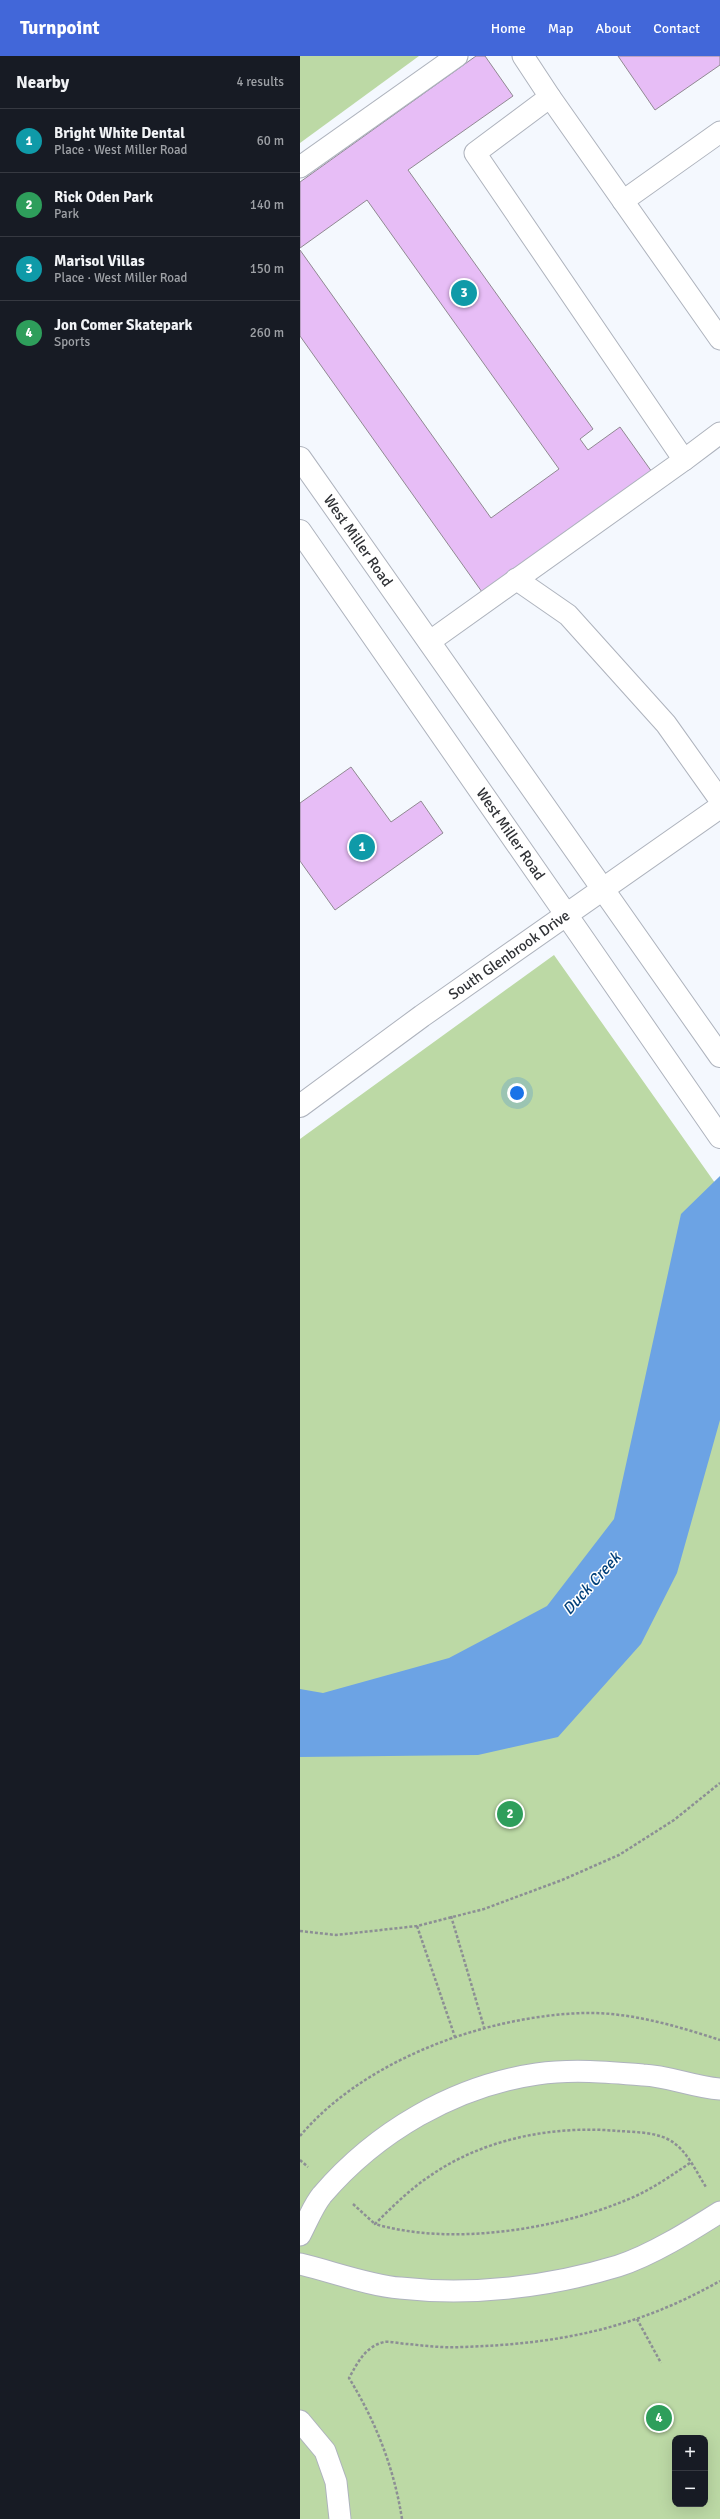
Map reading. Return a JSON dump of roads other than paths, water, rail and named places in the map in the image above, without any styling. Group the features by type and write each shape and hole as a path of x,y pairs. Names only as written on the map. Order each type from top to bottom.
{"main road":[{"name":"West Miller Road","path":"300,458 719,1055"},
{"name":"West Miller Road","path":"300,531 524,850 566,916 720,1137"},
{"name":"South Glenbrook Drive","path":"300,1106 720,807"}],"lane":[{"path":"300,167 457,56"},
{"path":"523,56 550,97 720,339"},
{"path":"550,97 475,152 684,460"},
{"path":"623,201 720,132"},
{"path":"429,642 720,433"},
{"path":"516,579 568,616 666,724 720,800"},
{"path":"300,2235 321,2196 355,2161 391,2132 428,2110 500,2081 538,2074 570,2072 645,2075 698,2088 720,2088"},
{"path":"300,2264 399,2288 479,2292 548,2282 619,2266 684,2235 720,2212"},
{"path":"300,2420 325,2451 336,2482 340,2519"}],"water":[{"name":"Duck Creek","path":"720,1176 720,1420 677,1573 641,1644 558,1737 478,1755 300,1757 300,1689 323,1693 449,1658 547,1606 614,1519 681,1214"}],"place":[{"name":"Marisol Villas","path":"464,293"},
{"name":"Bright White Dental","path":"362,847"},
{"name":"Rick Oden Park","path":"510,1814"},
{"name":"Jon Comer Skatepark","path":"659,2418"}]}
